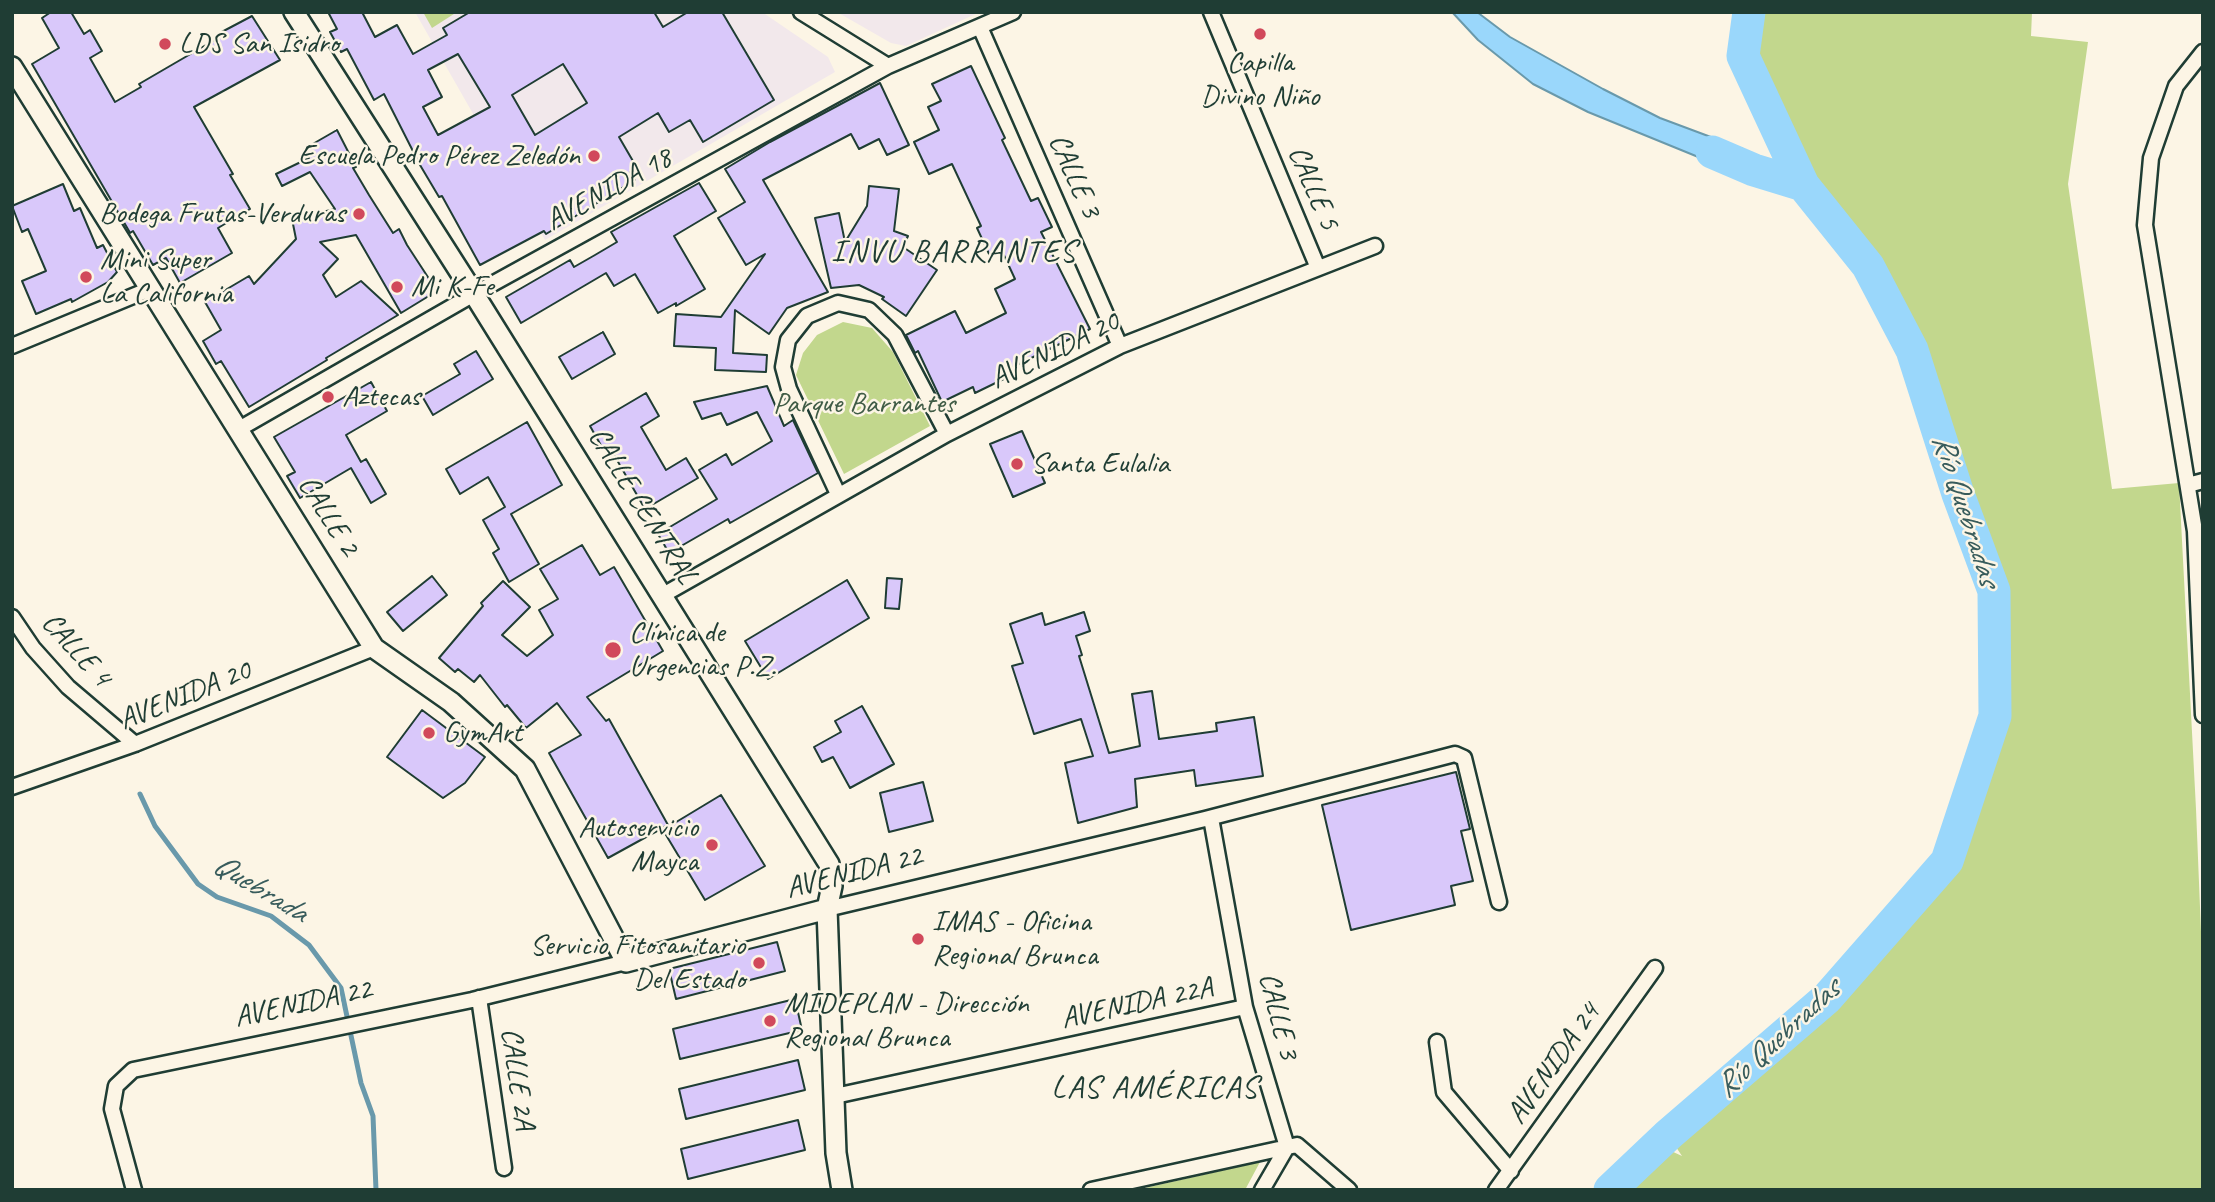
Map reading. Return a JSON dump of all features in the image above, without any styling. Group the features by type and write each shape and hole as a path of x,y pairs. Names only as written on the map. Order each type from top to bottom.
{"main road":[{"name":"CALLE CENTRAL","path":"294,12 474,294 829,864 832,886 827,909 835,1153 842,1190"},
{"name":"CALLE 2","path":"12,67 374,648 451,702 524,769 626,962"},
{"name":"AVENIDA 22","path":"626,962 827,909"}],"street":[{"path":"801,12 888,66"},
{"name":"AVENIDA 18","path":"239,429 474,294 888,66 1013,12"},
{"name":"CALLE 5","path":"1211,12 1318,268"},
{"name":"CALLE 3","path":"979,27 1120,346"},
{"path":"2203,52 2176,86 2151,158 2145,225 2163,344 2196,483 2195,531 2203,715"},
{"name":"AVENIDA 20","path":"663,595 947,434 1120,346 1375,246"},
{"path":"12,346 150,289"},
{"path":"838,494 789,389 783,367 788,340 807,316 838,303 869,310 895,335 947,434"},
{"name":"CALLE 4","path":"12,617 33,648 68,687 135,744"},
{"name":"AVENIDA 20","path":"12,786 135,744 374,648"},
{"name":"AVENIDA 22","path":"827,909 1211,818 1455,754 1464,758 1499,902"},
{"name":"CALLE 3","path":"1211,818 1245,1007 1287,1147"},
{"name":"AVENIDA 22","path":"134,1190 112,1109 116,1086 133,1070 479,998 626,962"},
{"name":"AVENIDA 24","path":"1496,1190 1655,968"},
{"name":"CALLE 2A","path":"479,998 503,1168"},
{"name":"AVENIDA 22A","path":"835,1096 1245,1007"},
{"path":"1437,1042 1444,1092 1511,1171"},
{"path":"1091,1190 1297,1145 1349,1190"},
{"path":"1262,1190 1287,1147"}],"shaded area":[{"name":"Escuela Pedro Pérez Zeledón","path":"415,12 762,12 828,57 835,72 545,240"},
{"path":"837,12 980,12 906,46 891,43"}],"green space":[{"path":"423,12 457,12 432,28"},
{"path":"1749,12 2032,12 2031,36 2088,42 2068,184 2112,489 2179,483 2203,981 2203,1190 1610,1190 1658,1145 1682,1156 1668,1135 1827,998 1947,861 1995,716 1994,591 1958,494 1912,350 1868,266 1803,185 1743,56"},
{"name":"Parque Barrantes","path":"843,322 872,328 893,352 930,426 844,474 796,375 803,353 817,335"},
{"path":"1260,1162 1245,1190 1136,1190"}],"water":[{"path":"1452,12 1477,12 1510,37 1603,89 1660,118 1743,149 1754,170 1735,172 1588,112 1533,84 1478,40"}],"building":[{"path":"51,12 71,12 84,34 90,30 102,51 90,58 115,102 141,87 139,84 218,38 216,35 252,16 280,60 194,107 250,209 218,228 232,253 180,283 166,258 153,265 133,231 130,233 32,64 59,48 42,18"},
{"name":"Escuela Pedro Pérez Zeledón","path":"328,12 362,12 375,37 397,25 413,54 447,35 443,28 470,12 654,12 663,27 688,12 722,12 774,100 703,142 690,120 669,132 658,113 619,137 637,168 630,172 635,180 546,234 544,231 480,265 442,196 439,197 420,165 384,94 374,100 347,49 341,52 330,32 337,29","holes":["458,54 490,107 438,135 423,107 442,97 428,70","563,64 587,103 535,135 512,95"]},
{"path":"971,66 1031,201 1038,198 1052,227 1041,232 1090,329 1013,367 1016,373 975,393 973,387 942,402 918,351 915,353 906,335 955,311 966,333 1006,313 995,289 1015,279 1002,251 990,256 977,228 981,226 952,164 929,174 914,142 939,130 928,107 941,101 932,84"},
{"path":"880,83 909,145 887,155 879,139 859,149 851,134 763,180 828,292 787,308 769,334 735,310 733,353 767,355 766,372 715,370 716,348 674,346 676,314 721,317 765,254 746,265 718,218 745,202 725,169"},
{"path":"337,130 356,167 353,168 369,195 393,233 399,229 437,291 401,313 356,235 320,242 338,259 323,275 336,297 361,281 398,315 249,407 221,361 216,364 203,341 221,330 205,302 249,276 254,284 296,239 292,219 335,209 310,172 282,186 276,174 309,158 304,149"},
{"path":"699,183 716,211 674,236 705,289 658,313 635,274 614,286 606,273 521,323 506,297 570,260 574,267 595,255 617,242 611,232"},
{"path":"63,184 74,211 80,208 97,248 103,245 117,272 108,282 72,302 71,299 36,314 22,281 46,271 28,229 22,232 12,206"},
{"path":"869,186 899,189 894,231 908,236 903,247 937,270 906,316 882,299 884,297 859,285 831,288 815,218 839,213 845,242 867,206"},
{"path":"603,332 615,354 572,379 559,357"},
{"path":"476,351 493,379 433,415 422,396 460,374 454,364"},
{"path":"371,382 387,411 346,435 361,462 366,459 386,494 371,503 351,468 300,498 287,476 295,472 274,437"},
{"path":"767,386 784,426 793,420 818,473 730,523 728,519 669,553 658,534 717,499 699,470 726,454 732,465 772,441 757,412 727,425 721,413 702,419 694,402"},
{"path":"646,393 659,416 641,427 666,470 686,458 698,478 645,509 609,446 603,449 590,426"},
{"path":"527,422 562,485 511,514 539,564 509,582 493,553 499,549 483,520 505,507 488,477 460,494 446,469"},
{"name":"Santa Eulalia","path":"1022,431 1045,483 1013,497 990,444"},
{"path":"582,545 600,575 614,567 663,651 587,697 606,721 609,719 668,825 608,858 549,753 581,735 557,703 526,728 480,675 474,682 458,669 455,672 439,658 483,606 481,603 503,581 530,607 502,635 527,656 553,635 539,610 558,599 540,569"},
{"path":"432,576 447,595 403,631 387,612"},
{"path":"887,578 902,579 899,609 885,608"},
{"path":"847,580 869,618 768,679 745,641"},
{"path":"1084,612 1090,631 1076,636 1082,655 1079,656 1109,753 1140,746 1132,694 1152,691 1159,739 1217,731 1216,723 1254,717 1263,776 1196,786 1194,770 1135,779 1137,807 1078,823 1065,763 1093,756 1081,719 1034,734 1012,666 1023,663 1010,624 1042,613 1045,625"},
{"path":"862,706 894,764 850,788 833,757 822,762 814,747 841,732 835,721"},
{"name":"GymArt","path":"422,710 485,757 465,783 443,798 387,757"},
{"path":"1456,772 1470,829 1461,831 1473,881 1451,886 1455,905 1351,930 1322,805"},
{"path":"923,782 933,821 889,832 880,793"},
{"name":"Autoservicio Mayca","path":"721,795 765,866 705,900 663,830"},
{"path":"777,942 785,971 676,999 669,969"},
{"path":"795,999 802,1030 680,1059 673,1029"},
{"path":"798,1060 805,1090 686,1119 679,1089"},
{"path":"798,1120 805,1150 688,1179 681,1149"}],"waterway":[{"path":"1749,12 1743,56 1803,185"},
{"name":"Río Quebradas","path":"1610,1190 1668,1135 1827,998 1947,861 1995,716 1994,591 1958,494 1912,350 1868,266 1803,185 1754,170 1712,152"},
{"name":"Quebrada","path":"140,794 155,826 198,884 217,897 271,916 309,945 341,988 361,1083 373,1116 376,1190"}],"place":[{"name":"Capilla Divino Niño","path":"1260,34"},
{"name":"LDS San Isidro","path":"165,44"},
{"name":"Escuela Pedro Pérez Zeledón","path":"594,156"},
{"name":"Bodega Frutas-Verduras","path":"359,214"},
{"name":"Mini Super La California","path":"86,277"},
{"name":"Mi K-Fe","path":"397,287"},
{"name":"Aztecas","path":"328,397"},
{"name":"Santa Eulalia","path":"1017,464"},
{"name":"Clínica de Urgencias P.Z.","path":"613,650"},
{"name":"GymArt","path":"429,733"},
{"name":"Autoservicio Mayca","path":"712,845"},
{"name":"IMAS - Oficina Regional Brunca","path":"918,939"},
{"name":"Servicio Fitosanitario Del Estado","path":"759,963"},
{"name":"MIDEPLAN - Dirección Regional Brunca","path":"770,1021"}],"district":[{"name":"INVU BARRANTES","path":"954,253"},
{"name":"LAS AMÉRICAS","path":"1155,1089"}]}
